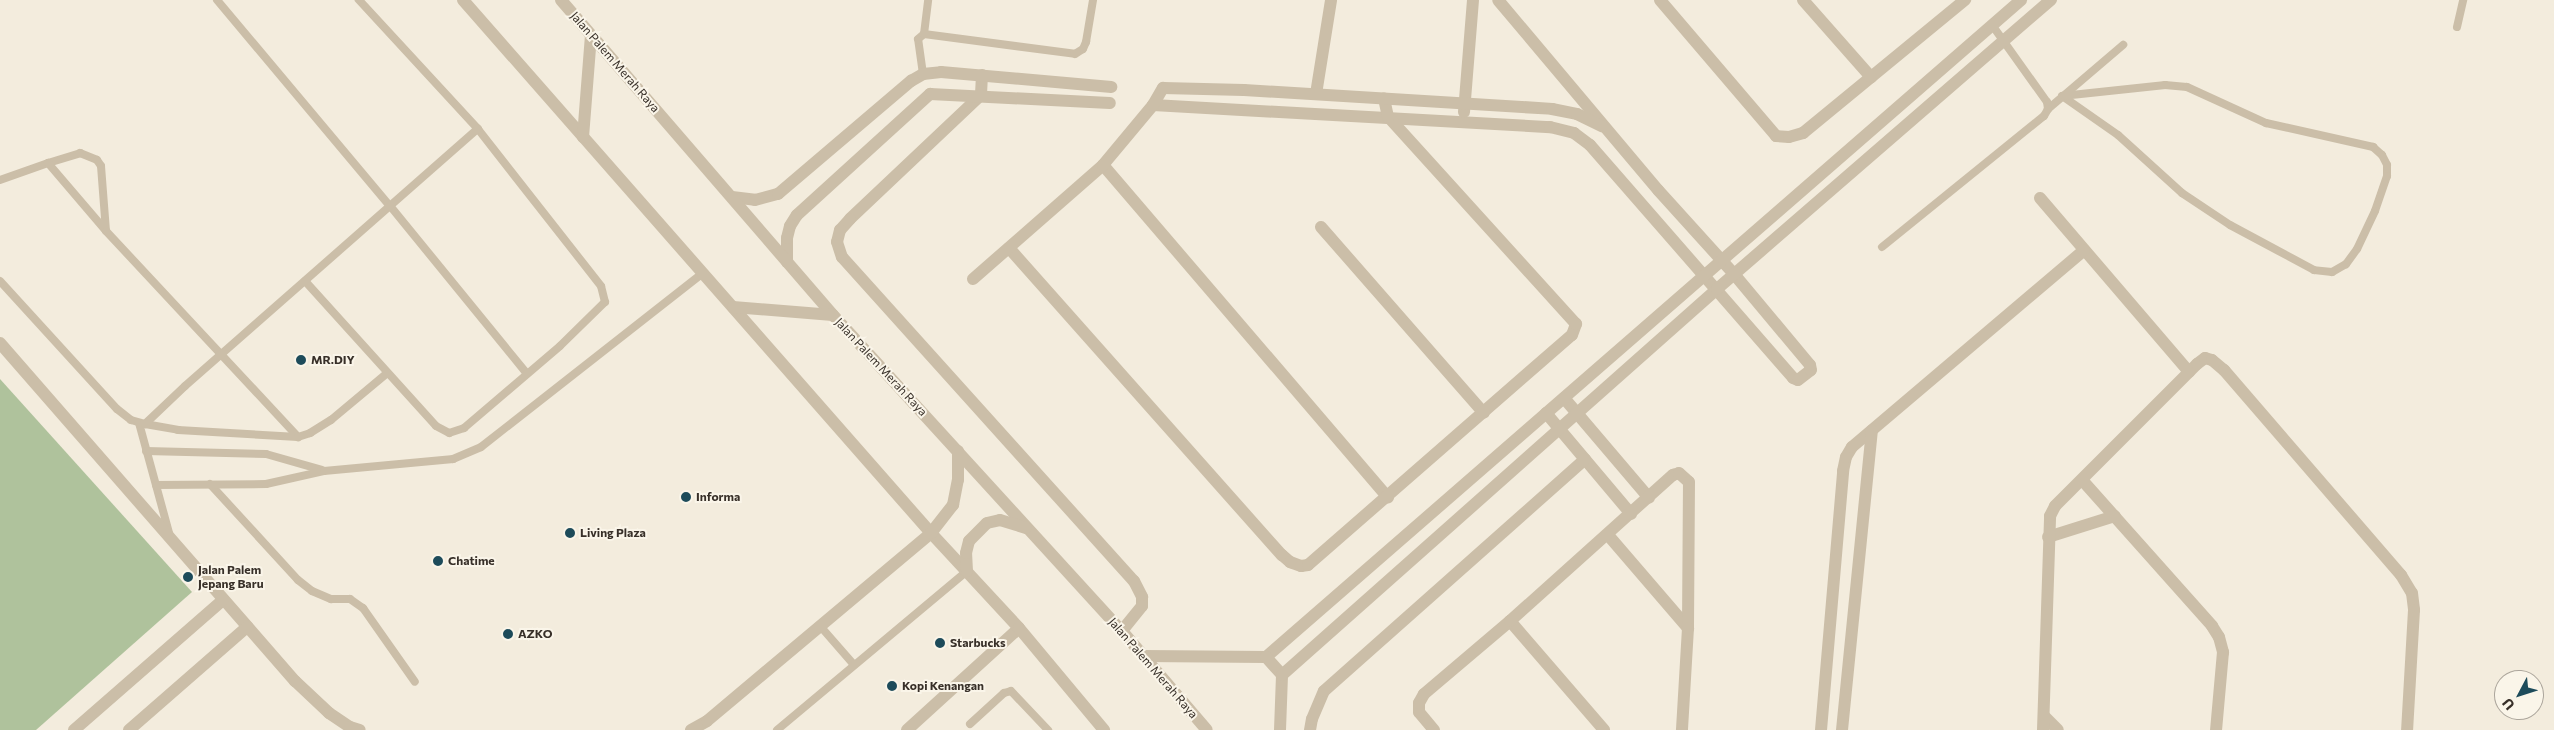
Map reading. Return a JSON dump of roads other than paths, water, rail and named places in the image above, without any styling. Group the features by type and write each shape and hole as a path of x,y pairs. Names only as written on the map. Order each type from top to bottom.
{"street":[{"path":"463,0 931,534 1018,628 1104,730"},
{"name":"Jalan Palem Merah Raya","path":"561,0 833,315 1122,631 1207,730"},
{"path":"1316,94 1331,0"},
{"path":"1464,122 1473,0"},
{"path":"1153,105 1550,126 1574,133 1590,144 1792,378 1798,380 1811,370 1810,365 1734,274 1658,190 1498,0"},
{"path":"1660,0 1776,136 1789,137 1802,133 1870,78 1957,2"},
{"path":"1803,0 1870,78"},
{"path":"1143,656 1266,657 1441,507 1546,413 2021,0"},
{"path":"1282,675 1734,274 2051,0"},
{"path":"583,137 590,35"},
{"path":"732,197 755,200 778,194 911,80 923,74 941,72 982,75 1111,88"},
{"path":"982,75 981,95 850,219 840,230 837,242 842,257 1134,581 1142,596 1142,606 1122,631"},
{"path":"973,279 1103,165 1153,105 1163,88 1244,90 1552,109 1577,114 1606,128"},
{"path":"1241,109 1244,90"},
{"path":"787,262 786,238 790,226 797,215 930,94 981,95 1110,103"},
{"path":"1009,248 1290,562 1301,566 1308,565 1572,335 1576,324 1388,117 1384,98"},
{"path":"1103,165 1388,497"},
{"path":"1642,204 1658,190"},
{"path":"2040,198 2189,372"},
{"path":"1321,227 1484,413"},
{"path":"1821,730 1843,471 1846,458 1852,447 2084,250"},
{"path":"732,307 833,315"},
{"path":"0,343 295,681 329,713 350,727 360,730"},
{"path":"2043,730 2050,516 2055,506 2083,481 2204,358 2212,360 2224,370 2401,575 2412,593 2414,610 2407,730"},
{"path":"1564,398 1649,498"},
{"path":"1546,413 1631,514"},
{"path":"1842,730 1872,430"},
{"path":"691,730 707,722 931,534 952,505 958,480 958,451"},
{"path":"1310,730 1312,719 1324,692 1585,459"},
{"path":"1434,730 1419,712 1419,703 1424,694 1608,535 1673,474 1679,473 1684,475 1689,482 1688,628 1682,730"},
{"path":"2083,481 2212,626 2219,637 2223,652 2216,730"},
{"path":"1441,507 1454,522"},
{"path":"2048,537 2114,516"},
{"path":"967,572 966,554 969,541 987,523 1000,520 1027,529"},
{"path":"1608,535 1688,628"},
{"path":"1359,578 1373,593"},
{"path":"74,730 223,600"},
{"path":"1510,621 1604,730"},
{"path":"129,730 247,627"},
{"path":"907,730 1018,628"},
{"path":"1266,657 1282,675 1280,730"},
{"path":"2044,716 2058,730"}],"lane":[{"path":"217,0 391,207 527,374"},
{"path":"305,282 386,374 436,426 449,433 464,428 599,311 605,302 605,294 601,286 478,129 359,0"},
{"path":"923,74 918,40 924,34 928,0"},
{"path":"924,34 1075,54 1082,49 1086,42 1093,0"},
{"path":"2457,27 2463,0"},
{"path":"1992,25 2047,102 2048,108"},
{"path":"1882,247 2044,116 2048,108 2123,45"},
{"path":"2165,85 2187,87 2266,123 2373,147 2382,155 2387,165 2387,176 2375,211 2357,250 2346,264 2332,272 2314,270 2230,225 2182,193 2118,135 2062,96 2165,85"},
{"path":"142,424 478,129"},
{"path":"0,180 80,153 97,160 101,166 106,231"},
{"path":"48,163 106,231 298,437"},
{"path":"156,485 266,484 324,471 453,459 481,447 703,273"},
{"path":"0,281 117,409 142,424 178,430 298,437 310,433 331,420 386,374"},
{"path":"142,424 146,451 171,540"},
{"path":"146,451 266,454 324,471"},
{"path":"210,484 298,580 319,594 332,599 350,599 363,608 415,682"},
{"path":"777,730 967,572"},
{"path":"821,627 854,665"},
{"path":"970,724 1004,693 1011,691 1048,730"}],"place":[{"name":"MR.DIY","path":"301,360"},
{"name":"Informa","path":"686,497"},
{"name":"Living Plaza","path":"570,533"},
{"name":"Chatime","path":"438,561"},
{"name":"Jalan Palem Jepang Baru","path":"188,577"},
{"name":"AZKO","path":"508,634"},
{"name":"Starbucks","path":"940,643"},
{"name":"Kopi Kenangan","path":"892,686"}]}
